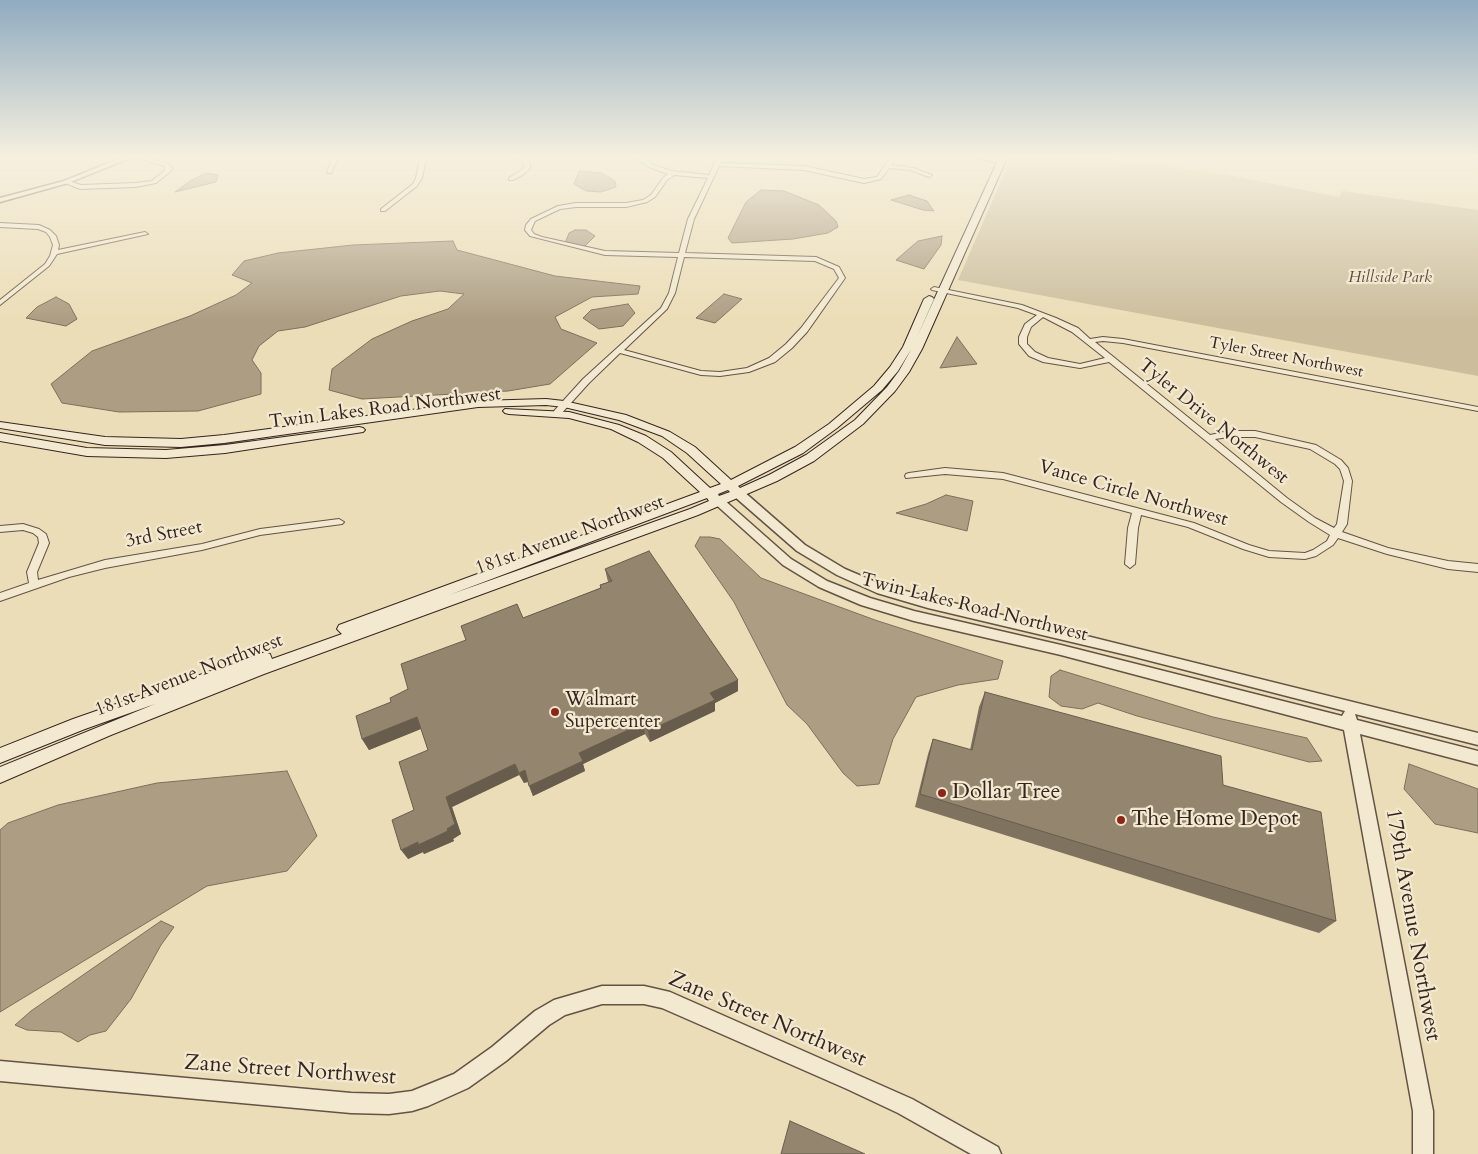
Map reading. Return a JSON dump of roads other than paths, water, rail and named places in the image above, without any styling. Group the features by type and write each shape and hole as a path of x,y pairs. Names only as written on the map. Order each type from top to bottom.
{"main road":[{"name":"181st Avenue Northwest","path":"0,775 105,730 734,489 816,440 878,388 894,369 908,347 939,290 974,212"},
{"name":"Twin Lakes Road Northwest","path":"0,425 87,440 167,443 224,439 478,404 529,402 560,409 600,422 642,439 678,463 714,498"},
{"name":"Twin Lakes Road Northwest","path":"0,437 87,452 166,454 225,449 482,412 560,409 622,417 666,434 691,450 734,489"},
{"name":"181st Avenue Northwest","path":"0,756 79,724 714,498"}],"street":[{"path":"550,212 533,220 528,228 529,232 535,236 598,252 682,256 782,256 816,259 837,268 842,278 804,330 789,346 772,360 749,370 720,374 701,373 620,350"},
{"path":"560,409 664,309 672,293 694,212"},
{"path":"0,225 30,225 44,229 54,238 55,252 46,266 36,276 0,303"},
{"path":"55,252 145,234"},
{"name":"Tyler Drive Northwest","path":"939,290 1007,303 1043,314 1070,327 1299,512 1337,534 1387,551 1448,565 1478,568"},
{"path":"1043,314 1028,326 1023,337 1023,344 1032,354 1046,360 1080,366 1110,359"},
{"name":"Tyler Street Northwest","path":"1088,341 1102,339 1123,341 1478,410"},
{"path":"1208,438 1229,434 1255,434 1302,444 1330,456 1344,468 1348,481 1342,524 1337,534"},
{"name":"Vance Circle Northwest","path":"909,476 945,471 995,474 1191,524 1246,547 1282,556 1304,556 1316,553 1324,549 1337,534"},
{"name":"Twin Lakes Road Northwest","path":"734,489 800,548 841,572 882,590 928,603 1131,650 1478,739"},
{"name":"Twin Lakes Road Northwest","path":"714,498 787,562 823,584 866,602 914,616 1061,650 1478,758"},
{"path":"1130,564 1133,528 1137,510"},
{"name":"3rd Street","path":"0,598 76,571 104,564 202,547 260,532 338,522"},
{"path":"0,529 9,526 23,527 36,531 43,536 44,543 32,572 34,586"},
{"name":"179th Avenue Northwest","path":"1347,705 1423,1111 1423,1154"},
{"name":"Zane Street Northwest","path":"0,1071 342,1103 389,1104 412,1101 428,1096 461,1081 499,1054 542,1018 561,1007 602,995 644,994 680,1006 854,1082 905,1106 991,1154"}],"place":[{"name":"Walmart Supercenter","path":"555,712"},
{"name":"Dollar Tree","path":"942,793"},
{"name":"The Home Depot","path":"1121,820"}],"park label":[{"name":"Hillside Park","path":"1390,278"}]}
